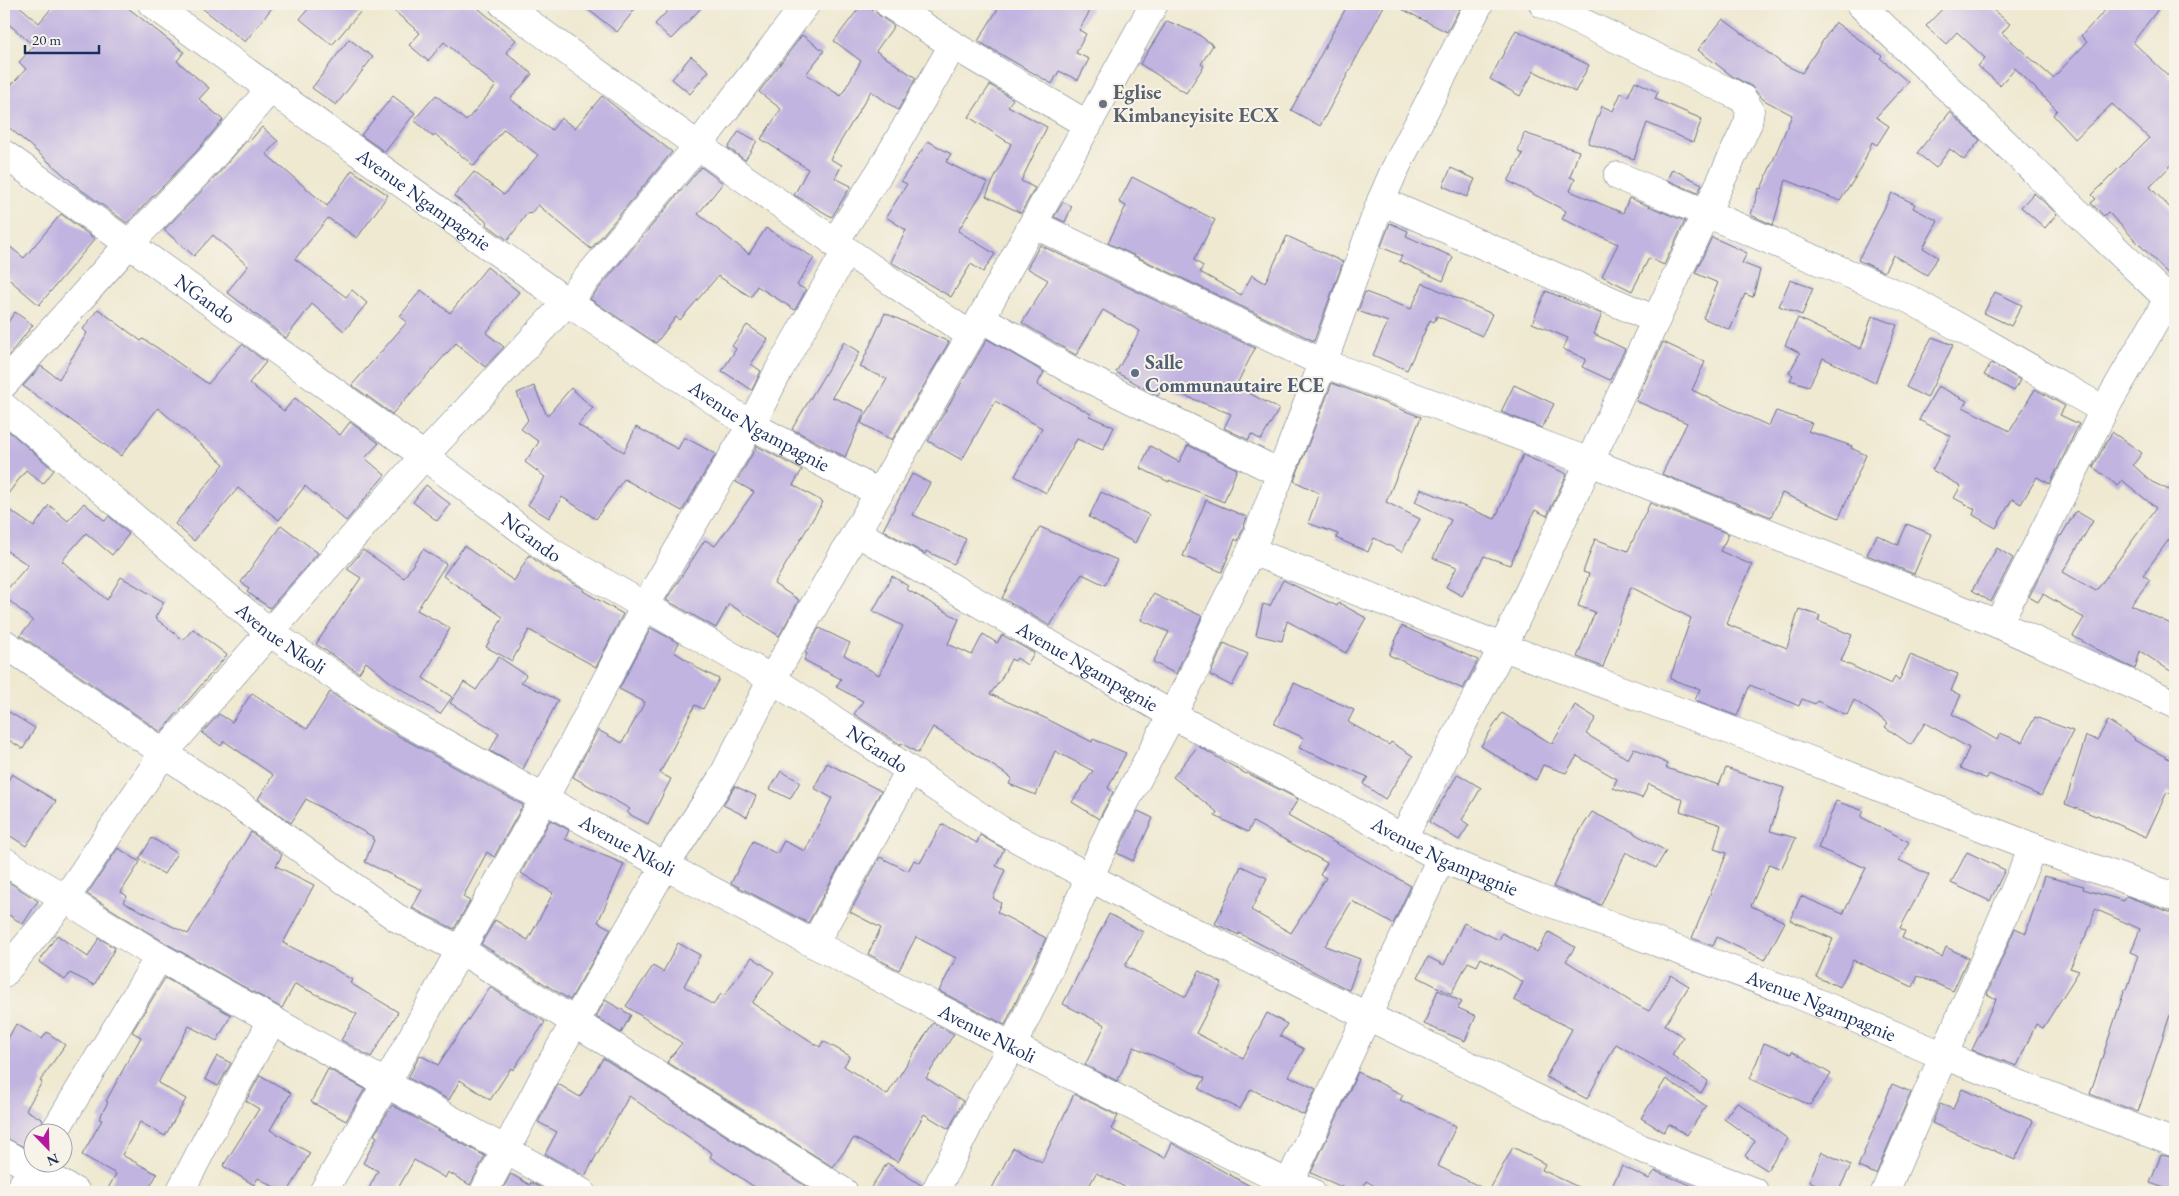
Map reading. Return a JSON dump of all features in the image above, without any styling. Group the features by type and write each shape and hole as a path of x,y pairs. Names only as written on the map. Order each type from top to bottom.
{"street":[{"name":"Avenue Ngampagnie","path":"152,4 567,302 751,425 879,493"},
{"path":"503,4 698,147 840,247 975,326 1087,378 1280,473"},
{"path":"4,973 65,899 163,754 424,456 567,302 698,147 806,4"},
{"path":"889,4 953,45 1088,125"},
{"path":"484,1192 507,1150 526,1109 574,1023 665,866 722,778 772,680 1033,224 1154,4"},
{"path":"935,1192 980,1100 1012,1046 1041,987 1112,827 1192,677 1221,611 1251,551 1323,363 1381,201 1394,171 1479,4"},
{"path":"1402,839 1503,647 1748,123 1750,110 1743,100 1543,4"},
{"path":"1860,4 2172,295 2104,410 1998,624"},
{"path":"323,1192 386,1084 544,799 645,606 751,425 840,247 883,167 953,45"},
{"path":"4,384 129,244 209,161 270,89"},
{"name":"NGando","path":"4,154 424,456 551,552 772,680 998,829 1170,920 1640,1148 1755,1192"},
{"path":"1618,176 1911,300 2104,410"},
{"path":"1381,201 1656,320"},
{"path":"1033,224 1323,363 1590,462 1998,624 2175,704"},
{"name":"Avenue Nkoli","path":"4,407 269,632 387,711 665,866 1012,1046 1295,1189"},
{"name":"Avenue Ngampagnie","path":"856,532 1172,716 1441,858 1537,898 1797,994 1942,1055 2175,1143"},
{"path":"1251,551 1503,647 1768,744 2033,847 2175,897"},
{"path":"4,643 241,806 397,918 461,950 844,1192"},
{"path":"814,944 909,772"},
{"path":"1885,1192 1942,1055 2033,847"},
{"path":"1295,1189 1369,1016 1441,858"},
{"path":"4,861 159,957 581,1192"},
{"path":"59,1124 159,957"},
{"path":"180,1192 272,1021"},
{"path":"4,1153 22,1161"},
{"path":"18,1192 29,1174"},
{"path":"47,1174 76,1192"}],"building":[{"path":"4,4 17,4 39,23 55,4 123,4 184,52 177,61 209,88 199,99 223,120 197,151 127,223 80,189 4,123 4,93 26,69 19,62 34,46 4,20"},
{"path":"197,4 275,4 245,42"},
{"path":"312,4 367,4 332,45 300,19"},
{"path":"386,4 473,4 516,40 506,52 532,74 510,99 552,130 561,118 575,128 602,96 672,152 591,249 538,205 530,214 528,212 508,240 454,196 474,172 504,195 538,155 504,129 474,166 435,134 433,137 414,120 436,95 466,121 496,86 444,42 428,61 409,45 420,33"},
{"path":"581,4 639,4 617,32"},
{"path":"674,4 705,4 671,39 655,24"},
{"path":"862,4 866,4 894,26 876,51 916,78 898,110 871,91 830,159 842,165 835,178 851,186 832,217 794,195 808,169 761,139 781,109 759,92 802,35 824,51 806,74 841,96 861,61 834,41"},
{"path":"1001,4 1094,4 1079,30 1086,34 1076,53 1089,59 1078,80 1059,71 1052,84 978,41"},
{"path":"1348,4 1385,4 1320,126 1291,110"},
{"path":"1392,4 1462,4 1447,32"},
{"path":"1947,4 1986,4 2010,24 2002,33 2053,78 2087,42 2081,36 2111,4 2162,4 2133,42 2175,82 2175,161 2150,187 2175,213 2175,277 2171,277 2108,212 2104,216 2091,203 2096,199 2092,195 2149,138 2112,104 2075,139 2053,115 2057,110 2015,68 2000,85 1978,66 1985,58 1957,32 1946,44 1926,26"},
{"path":"1723,19 1783,64 1802,73 1835,22 1882,56 1880,58 1908,82 1876,117 1889,126 1877,145 1872,142 1861,169 1840,201 1786,180 1773,225 1751,215 1759,188 1761,189 1792,115 1764,100 1751,86 1732,76 1698,50"},
{"path":"1167,21 1196,33 1213,45 1201,64 1204,66 1186,93 1140,64"},
{"path":"1516,30 1589,65 1575,92 1534,71 1520,96 1490,79"},
{"path":"349,39 373,57 336,105 312,88"},
{"path":"691,56 709,71 690,94 672,79"},
{"path":"1635,81 1658,92 1655,99 1702,119 1693,142 1647,123 1634,159 1588,143 1602,106 1613,111 1621,93 1628,96"},
{"path":"990,85 1013,99 1008,106 1047,127 1021,181 1035,188 1021,213 986,196 1011,144 969,117"},
{"path":"393,96 415,113 385,152 361,135"},
{"path":"1950,112 1980,140 1964,160 1950,149 1936,168 1917,153"},
{"path":"262,127 278,141 266,154 327,206 352,170 388,195 357,238 328,218 295,259 346,297 352,290 367,303 344,331 312,304 286,338 227,292 248,266 213,235 194,256 164,230 220,172 247,140 249,142"},
{"path":"739,131 757,141 745,160 728,148"},
{"path":"1524,133 1579,151 1570,177 1575,179 1570,191 1623,213 1629,198 1685,221 1664,265 1649,258 1632,291 1602,276 1618,244 1562,219 1566,211 1508,181 1523,154 1518,152"},
{"path":"928,141 951,154 946,162 988,183 958,231 995,254 983,272 971,264 951,297 891,262 906,230 886,217 907,184 901,181"},
{"path":"701,167 723,183 698,214 749,254 766,228 814,258 797,285 806,290 795,310 757,286 751,297 718,276 680,320 676,317 656,343 590,299"},
{"path":"1451,168 1475,179 1467,197 1443,186"},
{"path":"1672,169 1702,184 1698,193 1667,180"},
{"path":"1132,177 1215,220 1194,260 1203,266 1200,272 1241,295 1252,275 1265,283 1287,236 1343,262 1314,341 1108,243 1126,206 1119,202"},
{"path":"1892,193 1915,204 1913,208 1938,221 1923,248 1938,257 1927,275 1893,255 1884,272 1858,260"},
{"path":"2034,193 2057,214 2045,228 2021,207"},
{"path":"1063,202 1072,206 1065,222 1054,217"},
{"path":"61,214 95,239 39,305 4,275 4,242 24,258"},
{"path":"1390,223 1408,231 1406,236 1453,257 1443,281 1399,261 1402,256 1381,247"},
{"path":"1712,237 1747,253 1742,263 1760,270 1753,297 1745,294 1730,330 1703,318 1718,283 1695,273"},
{"path":"1040,245 1255,348 1236,386 1279,409 1261,440 1251,434 1249,440 1224,428 1231,414 1163,387 1158,396 1116,372 1140,331 1103,310 1076,355 1022,323 1048,280 1027,268"},
{"path":"487,267 519,292 486,333 504,347 485,367 456,343 392,414 352,385 407,322 400,316 421,290 450,313"},
{"path":"1790,280 1813,288 1802,315 1779,306"},
{"path":"1423,283 1492,314 1482,336 1437,316 1434,322 1430,320 1407,370 1373,355 1388,322 1358,311 1365,292 1411,309"},
{"path":"1546,291 1602,314 1594,334 1625,349 1610,380 1582,367 1586,359 1563,349 1568,338 1532,323"},
{"path":"1995,292 2022,305 2011,326 1984,313"},
{"path":"98,309 141,341 143,339 159,349 208,384 242,344 266,362 249,383 284,411 295,398 340,435 350,422 379,443 365,458 385,475 346,521 305,486 279,520 238,488 194,541 175,524 224,464 158,408 121,456 23,386 41,366 59,379 87,333 83,329"},
{"path":"15,312 33,325 4,361 4,328"},
{"path":"885,313 949,342 892,440 861,423 887,379 860,367"},
{"path":"1872,316 1897,325 1875,383 1823,358 1809,386 1790,380 1793,375 1789,373 1800,353 1785,345 1798,318 1861,349"},
{"path":"747,325 768,339 751,364 761,371 752,390 722,371 736,349 732,346"},
{"path":"1932,337 1953,345 1927,398 1906,387"},
{"path":"987,339 1044,372 1037,385 1091,414 1089,416 1114,427 1103,450 1077,439 1046,493 1015,476 1042,428 995,401 962,460 928,441"},
{"path":"844,342 860,352 832,397 865,411 845,457 792,429"},
{"path":"1663,342 1705,362 1692,390 1769,426 1776,411 1812,423 1808,431 1852,446 1851,448 1866,455 1839,518 1782,493 1771,517 1662,474 1687,423 1636,401"},
{"path":"1991,363 2020,380 2014,391 1984,375"},
{"path":"1332,383 1421,417 1386,502 1420,519 1402,552 1374,538 1368,552 1336,538 1338,534 1308,523 1319,493 1294,481"},
{"path":"1514,385 1554,404 1542,428 1501,412"},
{"path":"534,386 547,416 571,388 593,408 578,425 624,452 636,427 678,449 684,437 716,454 682,511 624,479 596,519 562,497 549,518 528,505 545,477 525,462 539,442 521,429 528,420 517,393"},
{"path":"1938,386 1967,401 1963,407 2010,431 2035,389 2065,406 2060,415 2079,424 2050,484 2037,477 2021,504 2012,499 1996,528 1973,515 1975,509 1954,498 1961,486 1932,470 1951,436 1919,420"},
{"path":"4,427 54,470 43,484 26,470 4,499"},
{"path":"2112,432 2142,453 2133,465 2152,482 2169,490 2175,481 2175,531 2143,575 2150,580 2131,605 2175,626 2175,674 2140,651 2135,669 2120,662 2073,636 2084,618 2043,594 2038,602 2029,597 2060,535 2076,511 2093,521 2063,572 2096,591 2156,508 2122,480 2118,486 2093,467"},
{"path":"1188,445 1237,469 1224,502 1169,480 1169,482 1140,468 1150,446 1179,462"},
{"path":"757,446 802,470 793,485 823,502 774,584 799,600 779,636 729,604 716,628 666,600 705,540 715,546 754,492 736,482"},
{"path":"1523,455 1567,474 1547,516 1535,510 1510,565 1484,556 1462,596 1446,587 1457,567 1433,558 1451,520 1415,502 1421,489 1495,519"},
{"path":"912,474 930,483 913,515 966,539 954,564 926,551 925,554 883,530"},
{"path":"426,485 450,504 437,521 413,502"},
{"path":"1101,492 1149,515 1135,543 1089,517"},
{"path":"1206,500 1247,517 1238,541 1235,539 1222,572 1183,556"},
{"path":"84,503 105,521 109,516 129,534 112,555 86,533 62,561 107,600 121,577 164,602 155,618 183,640 193,629 227,655 161,732 20,635 33,621 4,596 4,593 28,565 4,549 4,506 34,527 49,505 68,521"},
{"path":"1650,503 1729,534 1720,551 1752,565 1726,624 1787,648 1799,609 1820,616 1818,621 1852,635 1841,661 1891,684 1895,677 1899,681 1910,655 1958,674 1951,691 1961,695 1952,714 1997,740 2000,733 2022,742 2035,717 2073,731 2041,796 1989,774 1987,779 1960,768 1969,748 1925,723 1911,745 1885,727 1888,723 1854,700 1847,715 1817,701 1815,704 1802,699 1799,706 1750,685 1737,716 1695,700 1700,689 1670,679 1691,618 1631,587 1603,667 1577,657 1595,612 1578,606 1589,574 1583,572 1595,539 1628,551"},
{"path":"1907,524 1931,534 1914,574 1867,555 1877,535 1898,545"},
{"path":"281,525 318,553 270,608 247,592 249,589 241,582"},
{"path":"1040,527 1117,560 1105,585 1082,574 1050,626 1002,598"},
{"path":"464,546 514,581 529,555 543,566 623,614 596,667 529,630 512,661 486,647 503,617 443,576"},
{"path":"1997,548 2013,558 1991,602 1972,590"},
{"path":"423,549 446,564 417,610 450,628 423,678 452,697 440,714 389,681 366,662 359,673 316,644 361,578 347,569 363,550 404,578"},
{"path":"892,576 908,586 906,589 959,619 948,644 972,655 983,634 997,643 1002,635 1034,653 1027,665 1017,658 1015,661 1011,659 1000,681 990,694 1045,718 1092,742 1093,739 1126,753 1108,788 1113,792 1099,819 1072,802 1093,771 1055,751 1036,795 1009,784 1012,778 933,727 918,753 901,743 901,745 854,714 863,701 836,687 841,679 804,660 807,654 805,653 819,628 850,643 844,655 879,675 903,626 873,611"},
{"path":"1283,580 1337,606 1339,603 1366,618 1346,653 1287,621 1282,641 1256,635 1263,604 1270,606"},
{"path":"1153,594 1202,616 1176,674 1153,662 1169,632 1141,620"},
{"path":"1402,626 1478,660 1463,689 1389,655"},
{"path":"651,628 679,643 674,652 695,665 695,667 719,679 703,709 695,705 660,773 671,779 648,824 627,813 630,809 573,777 598,730 622,743 645,702 619,689"},
{"path":"1224,643 1248,654 1232,686 1210,675"},
{"path":"499,657 526,675 521,682 558,700 523,769 490,751 499,733 450,703 464,682 476,690"},
{"path":"1294,683 1354,710 1348,722 1389,745 1391,742 1413,756 1385,799 1363,784 1368,777 1299,748 1304,738 1274,724"},
{"path":"330,692 379,725 523,805 494,857 487,852 463,897 470,901 454,929 412,908 422,890 365,862 374,840 372,839 373,837 306,799 291,823 258,799 273,775 224,741 221,746 202,733 219,714 232,722 252,693 307,729"},
{"path":"1575,705 1596,718 1586,734 1628,759 1634,748 1668,764 1666,768 1719,785 1726,768 1784,788 1770,831 1796,838 1781,869 1769,864 1751,906 1785,922 1765,960 1717,937 1713,946 1692,938 1727,853 1714,849 1721,825 1680,811 1683,800 1649,784 1642,798 1613,788 1617,779 1577,756 1566,773 1543,765 1536,780 1481,746 1502,713 1552,744"},
{"path":"4,709 35,728 23,749 4,737"},
{"path":"2108,721 2135,738 2134,740 2175,762 2175,796 2167,792 2146,837 2097,815 2065,804 2086,736 2097,740"},
{"path":"1198,746 1246,774 1298,799 1288,816 1411,886 1393,924 1352,901 1325,946 1360,959 1349,990 1239,933 1239,935 1215,924 1241,866 1267,878 1251,910 1291,933 1326,878 1320,875 1327,863 1253,822 1248,832 1215,816 1217,812 1173,777"},
{"path":"827,763 881,791 808,923 731,883 753,841 777,854 784,841 805,851 832,798 814,788"},
{"path":"781,771 800,782 790,799 770,789"},
{"path":"12,774 56,801 26,846 4,832 4,787"},
{"path":"1458,774 1481,788 1462,820 1469,825 1459,840 1429,822"},
{"path":"735,786 756,796 747,817 723,805"},
{"path":"1836,801 1864,811 1861,817 1909,842 1899,860 1929,875 1900,928 1905,931 1902,938 1942,957 1946,947 1968,958 1953,991 1918,976 1913,987 1853,960 1840,987 1816,977 1833,939 1790,920 1801,896 1843,914 1866,868 1818,848"},
{"path":"1138,811 1153,818 1133,861 1117,853"},
{"path":"1592,812 1666,851 1656,868 1626,852 1601,905 1553,887 1576,837"},
{"path":"550,820 569,830 565,839 624,864 598,922 611,929 570,1000 481,944 495,920 528,940 553,893 521,873"},
{"path":"942,824 977,843 980,835 1004,849 996,866 1005,870 993,898 1001,903 997,912 1046,938 1005,1025 939,991 956,958 916,937 899,970 868,954 881,928 850,912 880,857 908,871 914,860 920,863"},
{"path":"251,832 282,855 276,866 314,885 283,943 328,965 352,980 350,983 398,1012 371,1057 341,1040 357,1014 295,984 282,1008 167,944 87,894 118,848 140,862 121,892 127,896 123,902 188,934"},
{"path":"152,838 177,853 164,874 139,859"},
{"path":"1967,852 2005,870 1990,901 1951,883"},
{"path":"2044,876 2084,886 2083,889 2124,901 2126,896 2175,914 2175,1000 2138,1112 2090,1094 2138,955 2131,952 2140,929 2095,909 2090,927 2070,968 2079,971 2043,1028 2036,1024 2017,1066 1972,1050 1996,999 1987,994 2015,928 2026,933"},
{"path":"4,879 38,901 23,924 4,912"},
{"path":"1109,914 1143,932 1125,966 1186,997 1199,971 1222,983 1196,1033 1243,1058 1267,1013 1287,1024 1280,1036 1304,1049 1289,1076 1316,1089 1304,1115 1251,1089 1240,1109 1199,1089 1205,1078 1134,1047 1117,1081 1085,1065 1105,1025 1063,1004"},
{"path":"1464,923 1499,940 1502,933 1537,952 1549,932 1575,947 1566,961 1649,1011 1671,975 1689,986 1665,1025 1683,1037 1672,1055 1708,1081 1701,1093 1616,1044 1587,1099 1546,1077 1572,1029 1514,1000 1523,982 1481,958 1477,966 1468,962 1451,994 1418,977 1428,957 1444,965"},
{"path":"57,935 88,957 99,938 115,948 94,985 70,973 65,980 39,962"},
{"path":"678,943 700,955 684,986 713,1005 721,994 724,996 752,957 774,972 752,1003 820,1047 823,1041 850,1056 844,1066 887,1095 933,1023 954,1034 926,1078 963,1101 949,1129 924,1114 898,1162 854,1138 833,1167 667,1062 682,1043 626,1006 653,966 663,972"},
{"path":"165,978 231,1015 217,1041 189,1026 158,1083 186,1099 165,1136 140,1122 122,1155 157,1174 147,1192 106,1192 116,1174 82,1155 102,1120 99,1119 108,1102 106,1101 141,1037 132,1032"},
{"path":"490,987 545,1022 513,1070 511,1068 490,1100 460,1080 449,1100 408,1078 420,1055 438,1065"},
{"path":"1438,990 1462,1002 1458,1008 1476,1016 1465,1041 1424,1024"},
{"path":"605,1000 631,1015 621,1033 596,1017"},
{"path":"16,1024 42,1039 47,1032 65,1045 40,1081 42,1082 26,1110 43,1120 41,1124 22,1124 22,1146 4,1137 4,1046"},
{"path":"1764,1043 1791,1054 1792,1051 1831,1074 1810,1105 1750,1079"},
{"path":"217,1056 231,1063 218,1086 205,1079"},
{"path":"603,1058 815,1192 762,1192 710,1157 712,1153 629,1096 585,1176 545,1154 557,1132 538,1122 558,1084 580,1097"},
{"path":"328,1069 365,1089 346,1121 311,1102"},
{"path":"1358,1072 1403,1095 1400,1100 1456,1126 1438,1166 1489,1191 1513,1147 1545,1164 1542,1170 1589,1192 1385,1192 1366,1181 1361,1192 1353,1192 1311,1173"},
{"path":"260,1075 291,1093 270,1130 310,1153 288,1192 283,1192 258,1178 254,1185 223,1166 259,1109 246,1101"},
{"path":"1666,1079 1706,1106 1687,1135 1669,1124 1664,1132 1641,1118"},
{"path":"1892,1084 1911,1092 1876,1174 1858,1167"},
{"path":"1962,1089 2033,1121 2015,1160 1932,1123 1940,1104 1953,1109"},
{"path":"1074,1094 1118,1116 1111,1129 1165,1158 1172,1143 1261,1192 1135,1192 1096,1173 1086,1192 990,1192 1013,1148 1042,1162"},
{"path":"1737,1102 1788,1139 1767,1170 1745,1156 1755,1141 1724,1119"},
{"path":"392,1105 485,1156 470,1185 448,1172 445,1178 414,1160 396,1192 367,1192 378,1171 363,1163 377,1137 374,1135"},
{"path":"1822,1152 1851,1165 1838,1192 1833,1192 1809,1181"},
{"path":"2161,1155 2175,1158 2175,1192 2150,1183"},
{"path":"887,1163 921,1185 919,1192 868,1192"},
{"path":"1622,1166 1649,1179 1655,1171 1708,1192 1609,1192"},
{"path":"511,1174 530,1185 531,1182 549,1192 501,1192"}],"place":[{"name":"Eglise Kimbaneyisite ECX","path":"1103,104"},
{"name":"Salle Communautaire ECE","path":"1135,373"}]}
